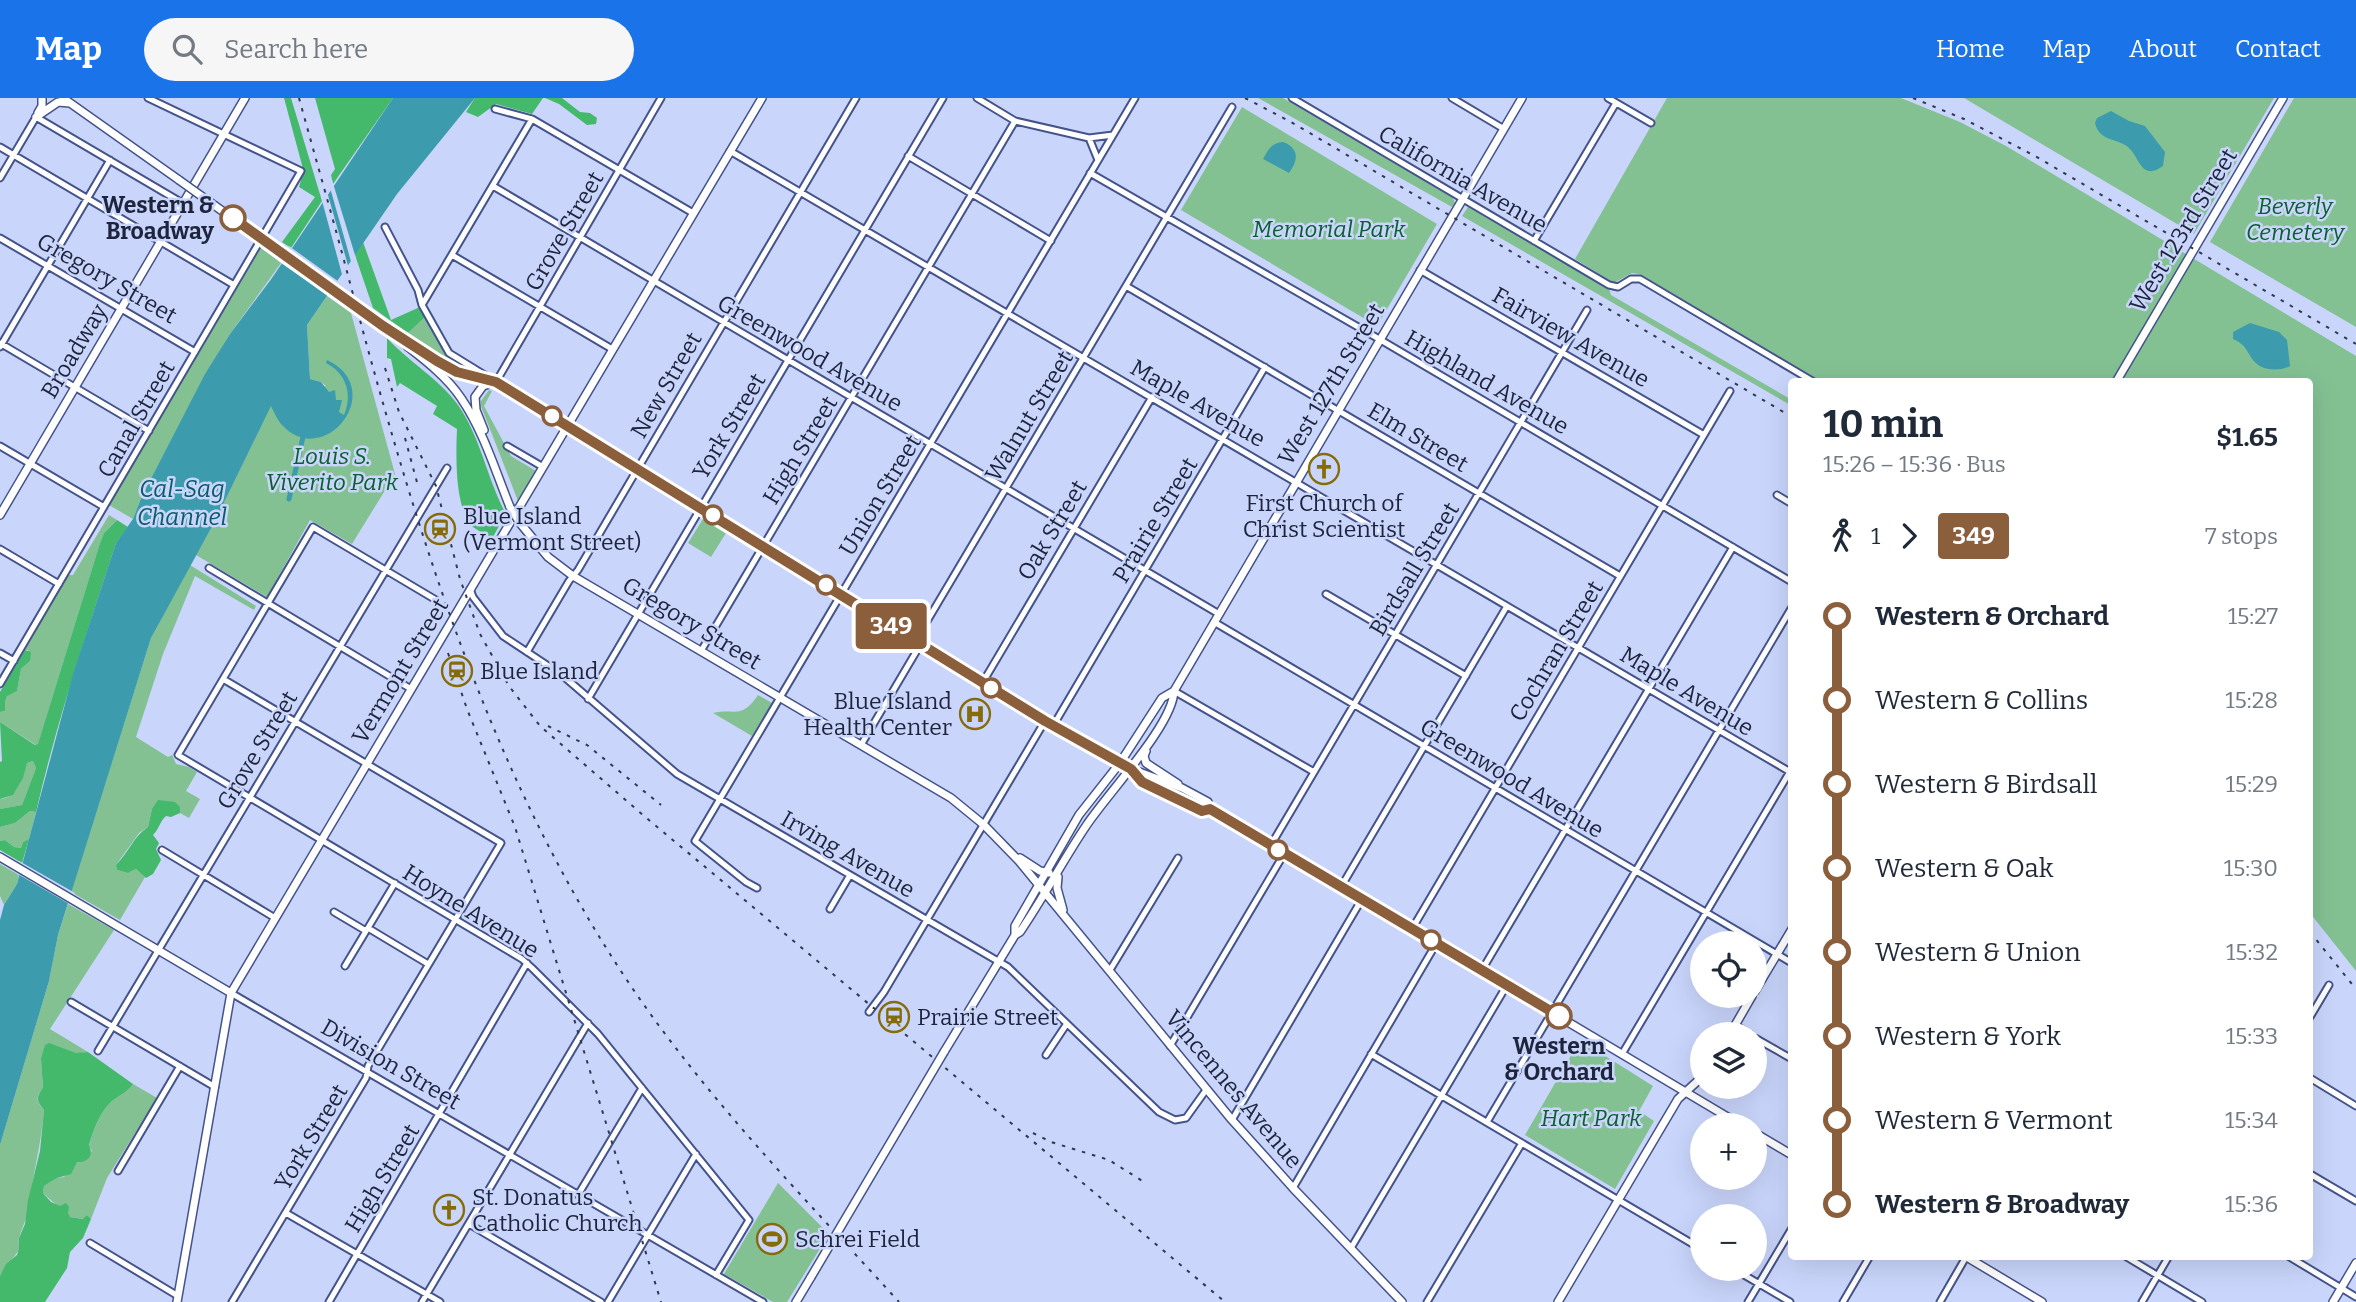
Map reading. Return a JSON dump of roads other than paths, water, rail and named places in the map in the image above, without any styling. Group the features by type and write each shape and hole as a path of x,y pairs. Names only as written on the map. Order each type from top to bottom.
{"main road":[{"path":"36,117 43,98"},
{"name":"Broadway","path":"0,515 245,98"},
{"name":"Vermont Street","path":"177,1299 231,993 762,98"},
{"name":"West 127th Street","path":"796,1302 1015,934 1015,926 1079,815 1120,763 1162,698 1174,691 1522,98"},
{"name":"West 123rd Street","path":"2118,378 2283,98"},
{"path":"36,117 58,102 67,100"},
{"name":"Gregory Street","path":"67,100 383,326 435,369 456,391 478,427 510,506 520,523 548,557 573,576 951,798 984,825 1046,893"},
{"path":"402,340 457,372 496,382 1053,726 1131,769 1182,788 1208,802 1210,809 1284,854 1721,1113"},
{"path":"494,464 474,402 483,386 496,382"},
{"name":"West 127th Street","path":"1015,934 1020,932 1046,893 1088,823 1131,769 1174,703 1174,691"},
{"path":"1148,743 1144,755 1146,763 1182,788"},
{"path":"1131,769 1142,782 1202,811 1210,809"},
{"path":"1010,852 1040,871 1058,873 1057,889 1066,918"},
{"name":"Division Street","path":"0,857 231,993"},
{"name":"Vincennes Avenue","path":"1046,893 1232,1120 1402,1302"},
{"path":"1767,971 1788,936"},
{"path":"1558,1302 1678,1099 1690,1088"},
{"path":"1767,1140 1788,1153"},
{"path":"1978,1260 2039,1301"},
{"path":"2333,1302 2356,1263"}],"street":[{"path":"148,98 224,135"},
{"name":"Grove Street","path":"496,382 661,98"},
{"name":"New Street","path":"527,652 856,98"},
{"name":"York Street","path":"588,699 943,98"},
{"path":"976,98 1015,121 1089,138 1113,135"},
{"name":"Union Street","path":"757,888 695,841 1135,98"},
{"name":"California Avenue","path":"1292,98 1609,285 1618,287 1631,279 1643,281 1807,378"},
{"path":"1452,98 1504,129"},
{"path":"1608,98 1651,123"},
{"path":"1534,241 1616,103"},
{"name":"Walnut Street","path":"861,745 916,652 920,633 1232,107"},
{"path":"495,109 532,120 693,214"},
{"path":"0,178 36,117 184,204"},
{"path":"422,305 532,120"},
{"name":"High Street","path":"701,651 1015,121"},
{"name":"Canal Street","path":"0,684 301,172 224,135"},
{"path":"1089,138 1098,160"},
{"path":"0,147 234,285"},
{"name":"Maple Avenue","path":"730,151 1788,769"},
{"path":"908,156 1051,241"},
{"path":"110,160 0,345 149,431"},
{"name":"Highland Avenue","path":"1090,173 1788,580"},
{"name":"Greenwood Avenue","path":"493,186 1219,614"},
{"path":"385,227 418,290 422,305 449,353 496,382"},
{"name":"Gregory Street","path":"0,238 195,352"},
{"path":"452,255 612,349"},
{"name":"Fairview Avenue","path":"1420,270 1704,435"},
{"name":"Elm Street","path":"1126,286 1620,576"},
{"name":"Birdsall Street","path":"1271,845 1587,310"},
{"name":"Prairie Street","path":"1053,726 1265,367"},
{"name":"Cochran Street","path":"1412,929 1730,391"},
{"name":"Oak Street","path":"983,682 1152,397"},
{"path":"0,446 104,507"},
{"path":"507,446 543,467"},
{"name":"Grove Street","path":"98,1051 447,468"},
{"path":"1777,495 1788,502"},
{"path":"367,764 223,679 313,527 436,600"},
{"path":"1482,970 1732,547"},
{"path":"0,549 59,584"},
{"path":"209,568 411,689"},
{"name":"Irving Avenue","path":"470,589 496,629 512,643 562,675 677,775 1008,967 1147,1102 1170,1118 1179,1121 1186,1118 1206,1090"},
{"path":"1326,594 1466,676"},
{"path":"1341,887 1507,606"},
{"path":"1487,1122 1788,614"},
{"name":"Greenwood Avenue","path":"1214,622 1788,961"},
{"path":"0,653 14,661"},
{"name":"Hoyne Avenue","path":"223,679 178,755 527,962 588,1023 750,1220 716,1275"},
{"path":"1174,691 1314,772"},
{"path":"869,1013 1045,721"},
{"name":"York Street","path":"232,1302 366,1078 368,1066 501,843 367,764"},
{"path":"1622,1054 1788,776"},
{"path":"162,850 275,918"},
{"path":"1170,1046 1284,854"},
{"path":"1110,970 1178,858"},
{"path":"830,909 850,875"},
{"path":"345,966 395,883"},
{"path":"1232,1120 1362,900"},
{"path":"334,912 428,964"},
{"path":"1293,1188 1437,944"},
{"name":"High Street","path":"329,1302 527,962"},
{"path":"1351,1248 1507,985"},
{"path":"2313,1007 2329,985"},
{"name":"Division Street","path":"231,993 763,1302"},
{"path":"71,1002 215,1087"},
{"path":"422,1302 588,1023"},
{"path":"1046,1055 1066,1024"},
{"path":"1767,1045 1788,1057"},
{"path":"1371,1054 1690,1242"},
{"path":"118,1171 180,1066"},
{"path":"2313,1081 2356,1106"},
{"path":"578,1195 642,1088"},
{"path":"1427,1302 1522,1143"},
{"path":"608,1302 696,1154"},
{"path":"2313,1176 2356,1201"},
{"path":"286,1213 440,1302"},
{"path":"469,1224 601,1302"},
{"path":"1748,1302 1788,1235"},
{"path":"90,1243 177,1299"},
{"path":"1843,1302 1869,1260"},
{"path":"1940,1302 1964,1260"},
{"path":"2132,1260 2202,1302"},
{"path":"2143,1302 2167,1260"},
{"path":"2295,1260 2356,1297"},
{"path":"1754,1281 1790,1302"}],"water":[{"name":"Cal-Sag Channel","path":"393,98 475,98 397,194 307,325 310,379 321,382 329,392 335,390 336,400 342,400 339,412 344,415 348,399 346,385 339,372 326,363 327,360 345,373 352,389 351,406 343,421 331,432 315,438 298,436 281,424 271,406 215,521 151,638 58,935 49,981 0,1145 0,920 4,905 17,884 73,674 116,543 133,519 142,496 205,374"},
{"path":"2111,111 2145,126 2165,152 2163,166 2149,171 2144,169 2130,149 2100,133 2095,123 2097,118"},
{"path":"1283,142 1295,151 1296,155 1289,173 1263,159 1273,145"},
{"path":"2250,323 2279,332 2287,340 2290,366 2263,368 2253,360 2242,344 2233,339 2233,332"}],"waterway":[{"path":"289,499 303,437"}],"railway":[{"path":"299,98 374,372 427,548 457,635 528,805 570,886 648,1011 751,1139 899,1302"},
{"path":"1245,98 1291,122 1788,415"},
{"path":"1913,98 1964,119 2035,156 2356,344"},
{"path":"385,368 399,412 436,486 460,579 480,634 509,686 540,726 1225,1302"},
{"path":"405,438 418,486"},
{"path":"448,653 467,709 515,827 661,1302"},
{"path":"548,726 587,745 661,805"},
{"path":"2313,936 2356,989"},
{"path":"1033,1133 1051,1142 1109,1160 1144,1182"}],"place":[{"name":"Western & Broadway","path":"233,218"},
{"name":"First Church of Christ Scientist","path":"1324,469"},
{"name":"Blue Island (Vermont Street)","path":"440,529"},
{"name":"Blue Island","path":"457,671"},
{"name":"Blue Island Health Center","path":"975,714"},
{"name":"Western & Orchard","path":"1559,1016"},
{"name":"Prairie Street","path":"894,1017"},
{"name":"St. Donatus Catholic Church","path":"449,1210"},
{"name":"Schrei Field","path":"772,1239"}],"park label":[{"name":"Beverly Cemetery","path":"2295,219"},
{"name":"Memorial Park","path":"1329,229"},
{"name":"Louis S. Viverito Park","path":"332,469"},
{"name":"Hart Park","path":"1591,1118"}]}
